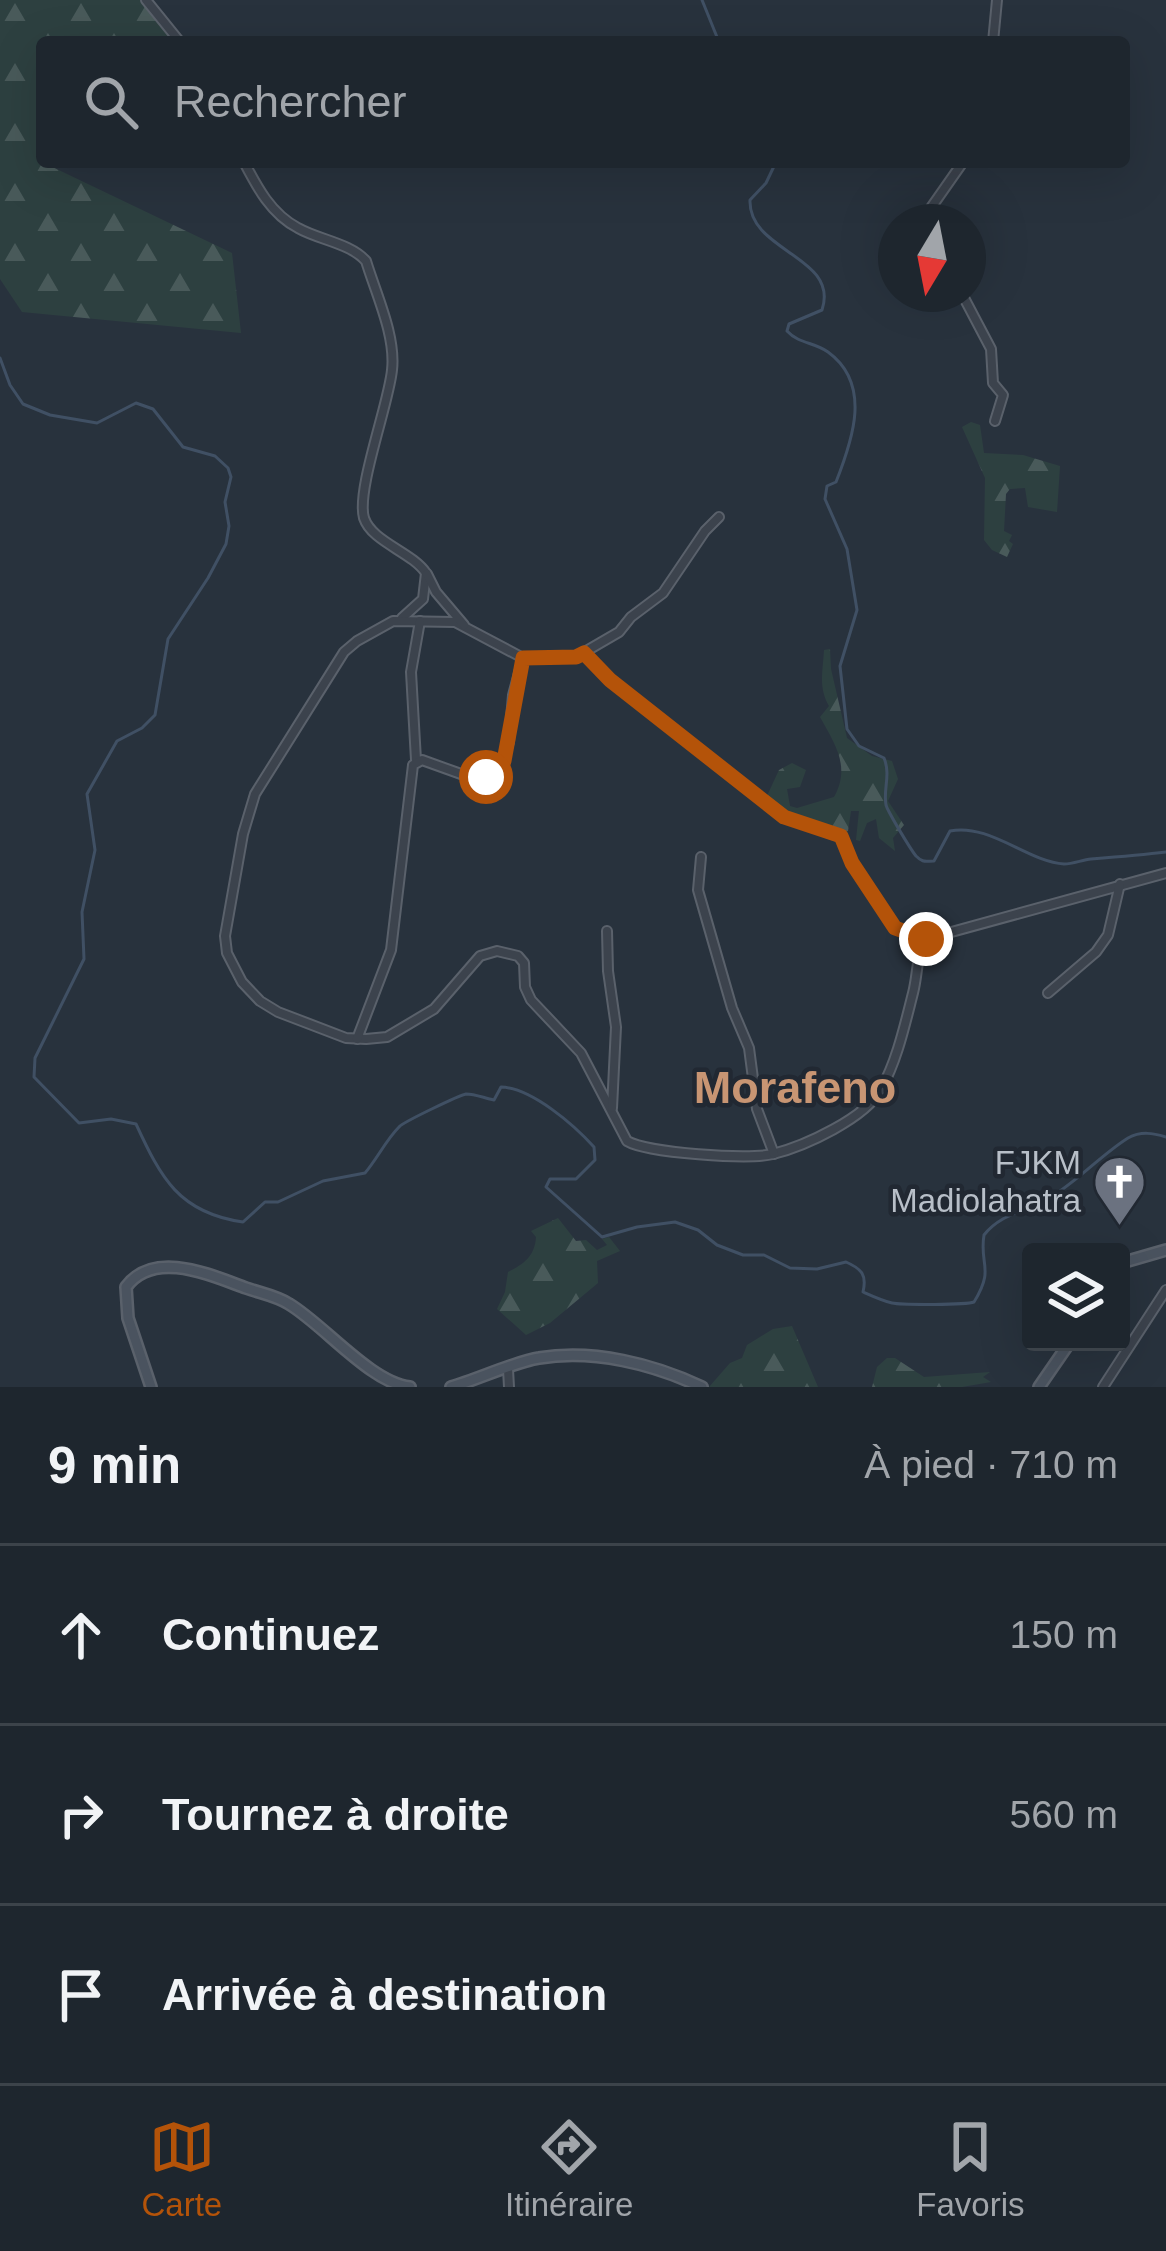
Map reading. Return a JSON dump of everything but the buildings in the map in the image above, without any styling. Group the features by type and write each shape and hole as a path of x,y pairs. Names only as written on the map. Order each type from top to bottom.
{"street":[{"path":"146,0 175,36"},
{"path":"994,36 997,0"},
{"path":"247,168 269,206 295,227 358,251 366,261 392,348 392,371 362,514 370,529 418,562 467,628"},
{"path":"934,204 959,168"},
{"path":"971,312 991,349 993,383 1003,394 995,422"},
{"path":"400,620 454,622 523,658 576,657 619,632 631,616 663,593 704,531 719,517"},
{"path":"426,573 423,599 400,620 344,652 255,794 225,936 227,953 242,982 260,1001 278,1012 357,1039 387,1036 434,1009 480,956 497,951 518,956 524,963 531,1000 581,1053 627,1141 635,1146 742,1157 774,1154 872,1106 895,1057 926,939"},
{"path":"357,1039 391,950 416,760 411,672 420,621"},
{"path":"584,653 610,680 784,817 841,836 852,863 895,928 926,939 1166,873"},
{"path":"416,760 461,774 497,777 509,742 513,695 523,658"},
{"path":"701,857 698,890 732,1008 749,1048 757,1109 774,1154"},
{"path":"1048,994 1096,952 1108,935 1120,884"},
{"path":"607,931 616,1027 612,1114"},
{"path":"1130,1260 1166,1250"},
{"path":"151,1387 128,1318 126,1287 146,1270 169,1267 201,1272 287,1302 369,1366 400,1386 410,1387"},
{"path":"1103,1387 1166,1290"},
{"path":"1039,1387 1064,1351"},
{"path":"451,1387 537,1358 605,1356 702,1387"},
{"path":"508,1370 509,1387"}],"green space":[{"path":"0,0 146,0 172,36 36,36 36,168 55,168 232,253 241,333 22,312 0,279"},
{"path":"971,422 980,425 984,453 1023,455 1060,466 1057,512 1028,507 1025,488 1006,494 1004,531 1012,535 1009,541 1013,544 1007,557 984,540 985,478 962,427"},
{"path":"830,649 847,738 872,756 892,761 898,779 888,801 904,825 893,838 895,851 879,838 876,819 867,823 860,841 856,840 859,811 851,811 847,838 766,798 779,770 792,763 806,770 800,787 787,789 790,806 834,797 839,786 839,756 820,717 829,706 822,679 824,650"},
{"path":"558,1218 576,1241 586,1240 597,1250 607,1245 602,1239 609,1237 620,1251 597,1261 598,1283 550,1323 526,1335 497,1309 508,1272 531,1254 536,1237 531,1231"},
{"path":"792,1326 818,1387 709,1387 730,1363 742,1358 747,1345 773,1329"},
{"path":"895,1358 924,1377 990,1372 983,1377 991,1382 962,1387 872,1387 877,1367"}],"waterway":[{"path":"702,0 717,36"},
{"path":"773,168 750,200 753,217 763,232 807,265 824,292 822,310 789,324 787,331 828,352 842,365 854,396 848,448 825,499 847,549 857,610 840,666 847,729 859,746 884,758 886,805 895,823 924,861 934,861 950,831 965,830 1064,864 1166,852"},
{"path":"0,358 23,404 50,415 97,423 136,403 153,409 183,447 215,456 231,477 225,502 226,544 168,639 155,715 117,741 87,794 95,850 82,912 84,959 35,1058 34,1077 79,1123 111,1119 136,1124 164,1176 188,1201 243,1222 265,1202 278,1202 323,1181 365,1173 403,1124 466,1094 494,1100 501,1087 539,1101 594,1147 595,1160 576,1179 550,1179 546,1187 602,1237 675,1222 698,1230 717,1245 743,1255 764,1255 790,1268 817,1269 846,1262 862,1273 863,1292 889,1302 959,1304 974,1302 980,1291 985,1274 984,1235 991,1228 1051,1197 1128,1138 1147,1133 1166,1137"}],"place":[{"name":"FJKM Madiolahatra","path":"1120,1227"}],"district":[{"name":"Morafeno","path":"795,1087"}],"route":[{"path":"486,777 497,777 504,761 523,658 584,653 610,680 784,817 841,836 852,863 895,928 926,939"}]}
